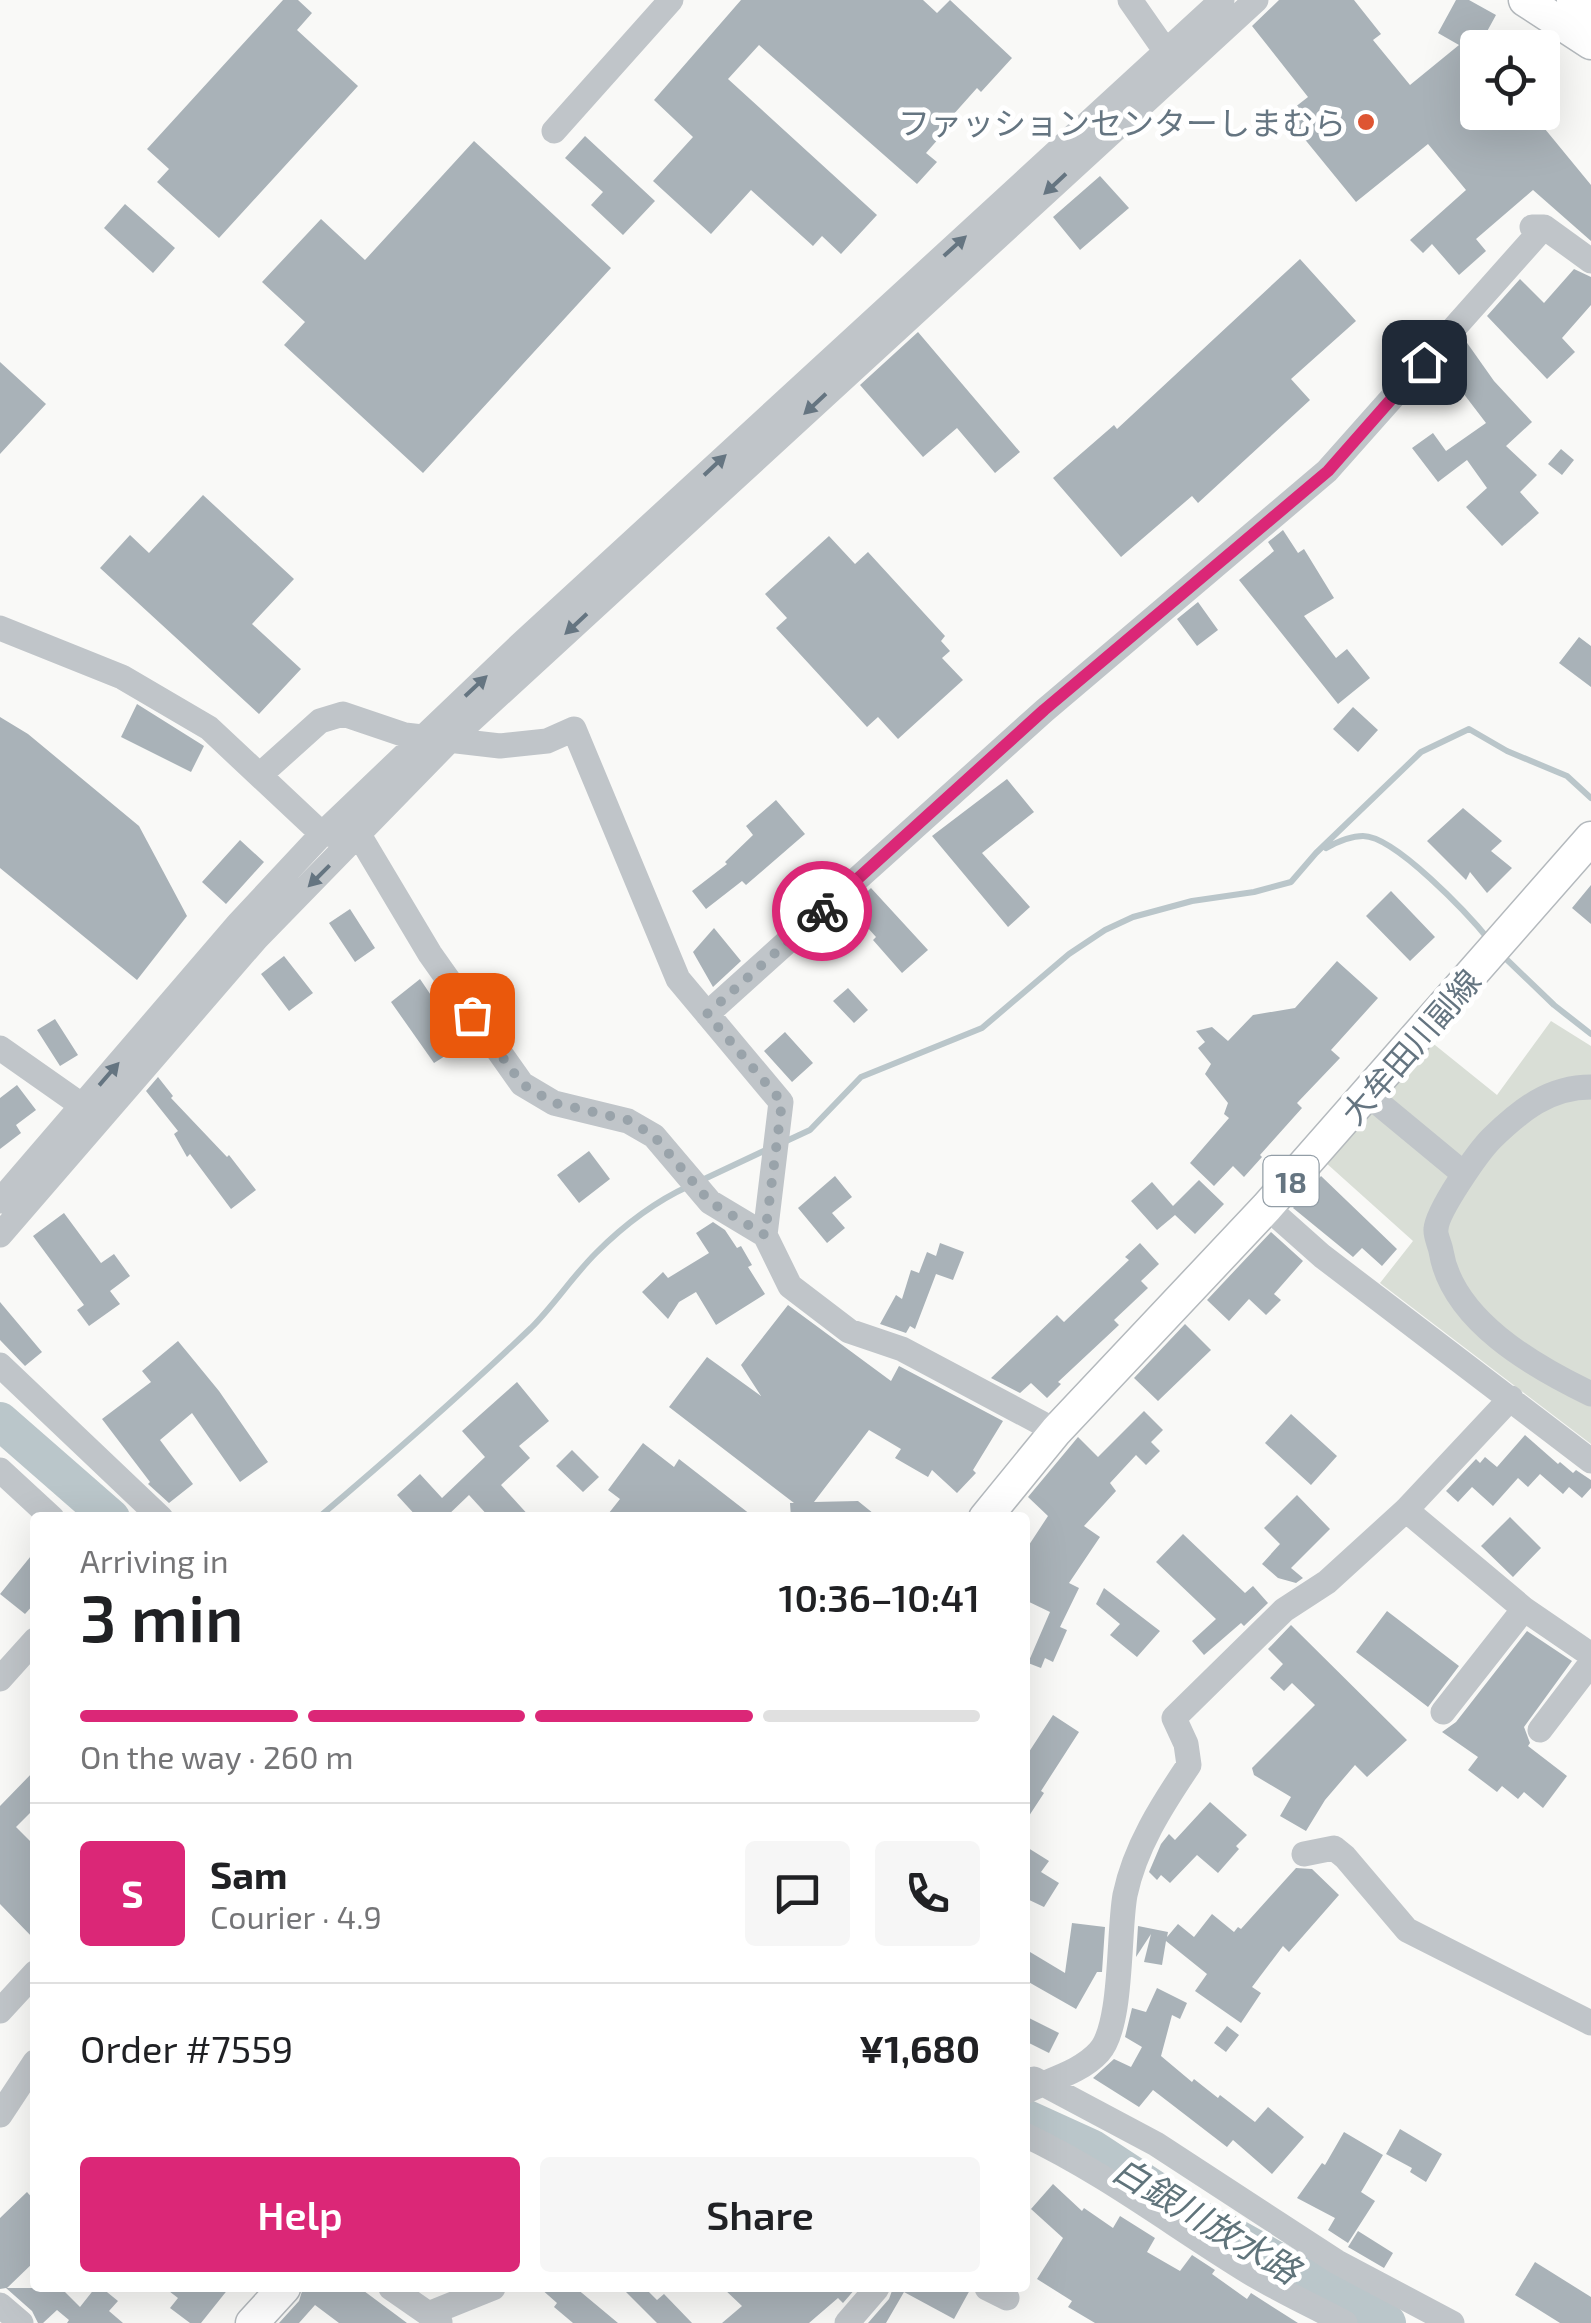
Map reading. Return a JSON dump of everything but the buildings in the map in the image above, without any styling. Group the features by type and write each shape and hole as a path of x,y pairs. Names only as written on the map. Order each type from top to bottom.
{"main road":[{"path":"1525,0 1591,43"},
{"path":"1572,0 1591,12"},
{"name":"大牟田川副線","path":"990,1512 1056,1431 1267,1207 1591,838"},
{"path":"252,2323 280,2292"}],"street":[{"path":"554,131 671,0"},
{"path":"1130,0 1173,61"},
{"path":"0,1202 451,739 1173,61 1222,0"},
{"path":"0,1235 90,1111 239,923 322,834 423,736 1173,61 1256,0"},
{"path":"707,1014 1044,710 1328,471 1538,227 1591,261"},
{"path":"0,628 122,677 209,728 322,834 360,835"},
{"path":"261,774 320,720 343,714 405,735 500,746 547,741 574,730 678,979 782,1102 765,1235"},
{"path":"360,835 430,954 522,1084 554,1103 628,1120 654,1136 710,1202 765,1235 790,1286 849,1331 902,1349 1056,1431"},
{"path":"0,1048 90,1111"},
{"path":"1591,1087 1560,1091 1526,1108 1483,1146 1436,1228 1442,1267 1457,1294 1489,1329 1529,1359 1591,1394"},
{"path":"1377,1102 1464,1174"},
{"path":"1267,1207 1322,1256 1591,1461"},
{"path":"0,1365 154,1512"},
{"path":"1031,2084 1073,2070 1100,2052 1112,2026 1126,1894 1144,1838 1189,1766 1186,1744 1174,1718 1284,1610 1327,1582 1406,1510 1510,1398"},
{"path":"0,1470 46,1512"},
{"path":"1406,1510 1524,1608 1591,1655"},
{"path":"1443,1712 1524,1608"},
{"path":"0,1679 30,1646"},
{"path":"1540,1730 1591,1663"},
{"path":"1304,1854 1334,1848 1407,1930 1591,2023"},
{"path":"0,2011 30,1978"},
{"path":"0,2115 30,2070"},
{"path":"1031,2084 1156,2144 1337,2262 1452,2323"},
{"path":"1030,2137 1126,2190 1250,2273 1345,2323"},
{"path":"397,2292 435,2319 486,2292"},
{"path":"847,2323 874,2292"},
{"path":"0,2304 22,2323"}],"shaded area":[{"path":"1551,1021 1591,1046 1591,1444 1380,1283 1413,1241 1325,1162 1430,1041 1497,1095"}],"waterway":[{"path":"782,1143 810,1130 861,1077 982,1028 1069,954 1105,930 1133,917 1192,901 1291,882 1421,752 1469,729 1507,751 1567,776 1591,798"},
{"path":"1326,848 1348,838 1377,839 1431,879 1490,941"},
{"path":"1501,954 1591,1034"},
{"path":"700,1181 770,1148"},
{"path":"325,1512 531,1328 617,1233 651,1207 689,1186"},
{"name":"白銀川放水路","path":"0,1421 104,1512"},
{"name":"白銀川放水路","path":"1030,2120 1091,2148 1213,2228 1387,2323"}],"way so far":[{"path":"472,1015 522,1084 554,1103 628,1120 654,1136 710,1202 765,1235 782,1102 707,1014 822,911"}],"place":[{"name":"ファッションセンターしまむら","path":"1366,122"}],"route":[{"path":"822,911 1044,710 1328,471 1424,362"}]}
